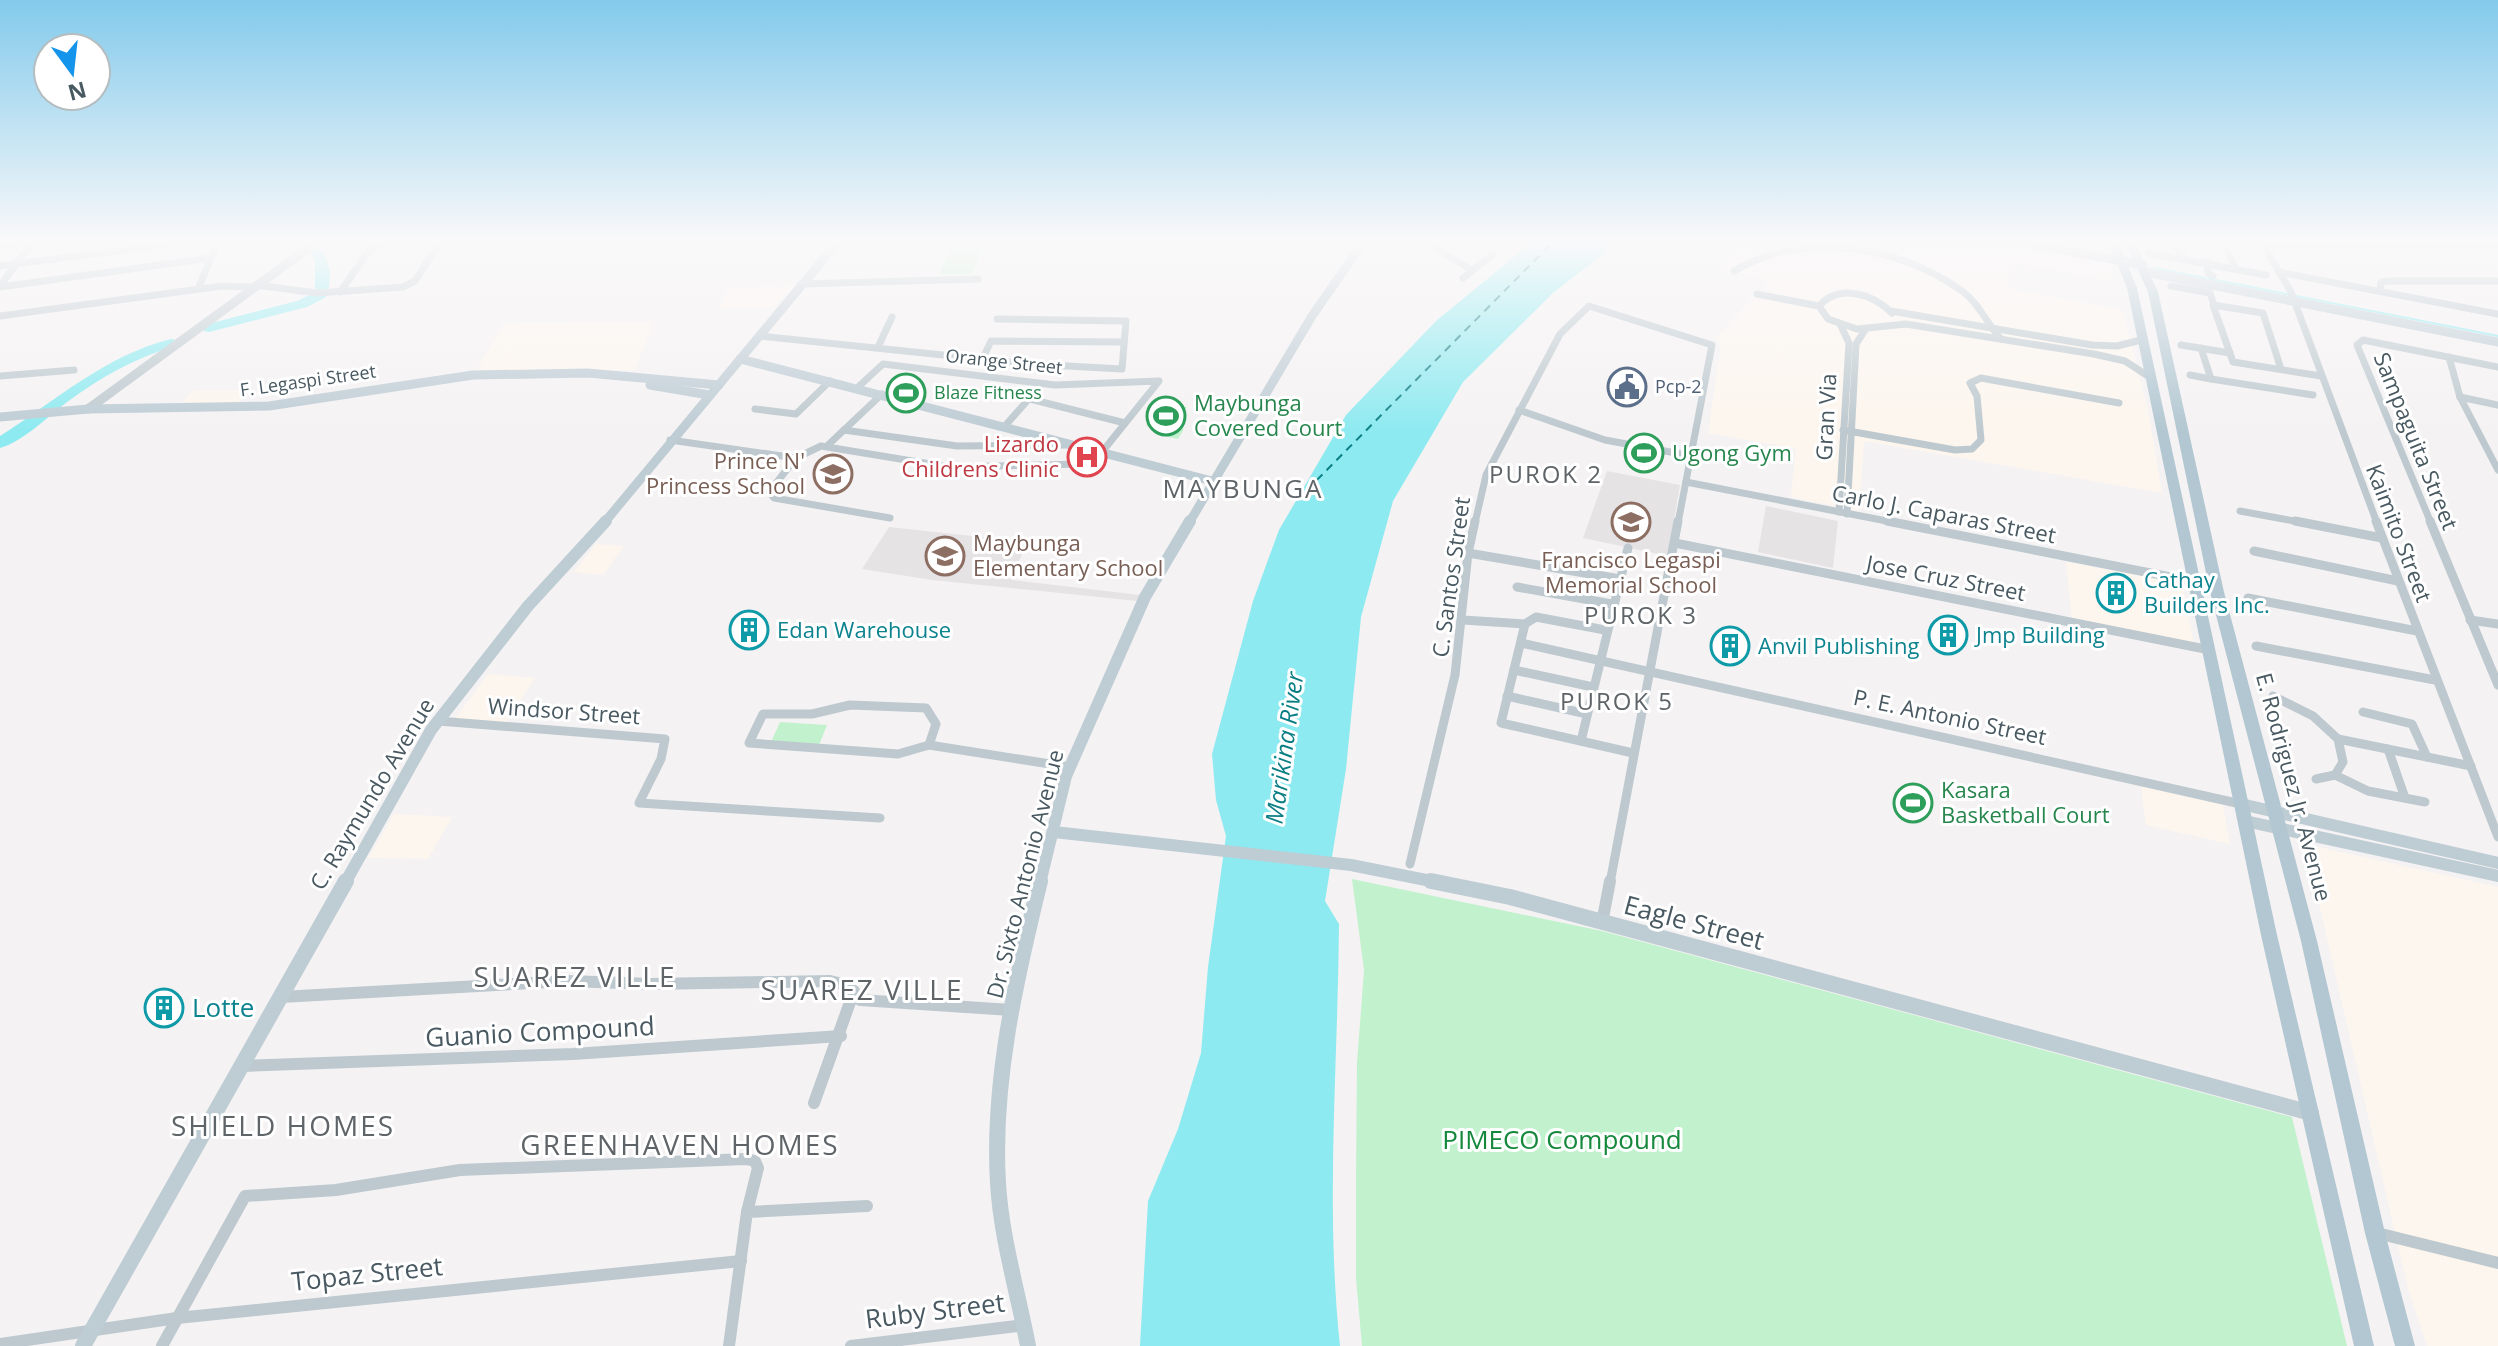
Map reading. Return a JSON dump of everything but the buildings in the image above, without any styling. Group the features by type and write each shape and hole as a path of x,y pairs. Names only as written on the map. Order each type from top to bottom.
{"main road":[{"name":"C. Raymundo Avenue","path":"83,1346 438,721 518,618 597,532 783,307"},
{"name":"Dr. Sixto Antonio Avenue","path":"1028,1346 1004,1224 995,1145 997,1106 1011,1010 1069,767 1144,598 1318,307"},
{"name":"E. Rodriguez Jr. Avenue","path":"2141,307 2141,340 2150,382 2241,804 2364,1346"},
{"name":"E. Rodriguez Jr. Avenue","path":"2150,307 2174,392 2217,592 2279,821 2375,1233 2405,1346"},
{"path":"2329,307 2498,344"},
{"path":"740,359 1072,445 1214,478"},
{"name":"F. Legaspi Street","path":"0,417 88,409 269,406 473,375 588,373 719,385"},
{"name":"F. Legaspi Street","path":"620,377 632,383 709,395"},
{"path":"2150,382 2174,392"},
{"path":"2196,584 2217,592"},
{"path":"2241,804 2279,821 2498,876"},
{"path":"2245,821 2279,821 2498,863"},
{"name":"Eagle Street","path":"1054,832 1351,865 1510,897 2311,1113"}],"street":[{"path":"0,316 67,307"},
{"path":"88,409 227,307"},
{"name":"C. Santos Street","path":"1410,864 1455,675 1468,553 1486,475 1560,334 1588,307"},
{"name":"C. Santos Street","path":"1592,307 1712,345 1692,456"},
{"path":"1819,307 1824,317 1841,326 1865,330 1906,324 2093,350 2141,340"},
{"path":"1885,307 1891,311 2093,350 2125,361 2150,382"},
{"path":"1978,307 2001,339"},
{"path":"2215,307 2233,362 2321,376"},
{"path":"2228,307 2260,311"},
{"path":"2259,307 2297,392"},
{"name":"Kaimito Street","path":"2296,307 2435,680 2498,837"},
{"path":"2461,307 2498,314"},
{"path":"1887,326 1893,319 1891,311"},
{"path":"879,345 892,317"},
{"path":"760,336 879,345 1071,368 1122,369 1126,321 997,319"},
{"name":"Gran Via","path":"1841,326 1849,343 1843,513"},
{"name":"Gran Via","path":"1847,431 1856,344 1865,330"},
{"name":"Sampaguita Street","path":"2498,367 2363,340 2357,345 2498,683"},
{"path":"983,358 991,341 1123,342"},
{"path":"2181,345 2230,353"},
{"path":"2201,348 2211,379"},
{"path":"2449,357 2460,397 2498,470"},
{"name":"Orange Street","path":"857,388 883,364 1042,384 1157,380 1159,383 1125,423"},
{"path":"0,376 74,370"},
{"path":"2190,375 2313,395"},
{"path":"1847,431 1955,450 1976,447 1981,440 1977,396 1970,383 1977,378 2119,403"},
{"path":"755,409 796,414 830,381"},
{"path":"1004,427 1042,384"},
{"path":"882,394 824,446 796,458 770,490 771,497 890,518"},
{"path":"2460,397 2498,405"},
{"path":"824,446 949,467 1072,464 1102,459 1125,423 1030,399"},
{"path":"1519,410 1610,441 1692,456 1602,923"},
{"path":"844,430 943,447 1024,449 1072,445"},
{"path":"670,440 796,458"},
{"path":"2483,441 2498,444"},
{"name":"Carlo J. Caparas Street","path":"1686,482 2196,584"},
{"path":"2240,511 2382,538"},
{"name":"Jose Cruz Street","path":"1675,543 2210,650"},
{"path":"1581,741 1605,630 1628,548"},
{"path":"2254,551 2398,581"},
{"path":"1468,553 1620,579"},
{"path":"1517,587 1612,604"},
{"path":"2248,598 2417,631"},
{"path":"1463,620 1525,624 1536,617 1605,630"},
{"path":"2470,620 2498,624"},
{"path":"1525,624 1501,723 1633,753"},
{"name":"P. E. Antonio Street","path":"1521,643 2241,804"},
{"path":"2256,646 2435,680"},
{"path":"1514,670 1593,687"},
{"path":"1507,696 1587,714"},
{"path":"2273,696 2313,716 2338,739 2471,766"},
{"path":"929,745 936,724 926,708 850,705 812,714 763,714 749,743 898,754 929,745 994,758 1005,764 1016,760 1069,767"},
{"path":"2363,712 2412,724 2427,757"},
{"name":"Windsor Street","path":"438,721 665,739 661,759 639,803 880,818"},
{"path":"2335,775 2343,762 2338,739"},
{"path":"2388,749 2405,798"},
{"path":"2316,779 2335,775 2368,791 2425,802"},
{"path":"281,997 568,981 651,984 830,981 854,991 860,1000 1011,1010"},
{"path":"814,1103 841,1036 854,991"},
{"name":"Guanio Compound","path":"241,1066 573,1054 841,1036"},
{"path":"162,1346 245,1196 336,1190 460,1170 755,1161 757,1172 747,1212 729,1346"},
{"path":"747,1212 867,1206"},
{"path":"2375,1233 2498,1263"},
{"name":"Topaz Street","path":"0,1344 177,1318 741,1261"},
{"name":"Ruby Street","path":"851,1346 1025,1325"}],"shaded area":[{"path":"720,307 773,307 773,307"},
{"path":"1745,307 2106,307 2123,310 2149,415 2162,493 1864,441 1859,511 1791,497 1796,449 1708,433 1721,346 1716,337"},
{"path":"653,322 635,370 476,371 504,323"},
{"path":"194,390 250,390 238,403 181,403"},
{"name":"Francisco Legaspi Memorial School","path":"1607,471 1680,485 1668,556 1583,538"},
{"path":"1766,506 1838,521 1833,568 1758,552"},
{"name":"Maybunga Elementary School","path":"889,527 1027,542 1011,580 1140,595 1137,601 932,580 862,569"},
{"path":"596,544 624,546 603,575 574,572"},
{"path":"2066,562 2182,583 2194,644 2072,620"},
{"path":"488,674 535,678 505,724 455,719"},
{"path":"2141,786 2223,805 2230,844 2146,825"},
{"path":"394,814 452,817 428,859 368,858"},
{"path":"2313,846 2498,887 2498,1346 2427,1346 2408,1289 2308,856"}],"green space":[{"name":"Maybunga Covered Court","path":"1162,402 1187,407 1174,427 1184,429 1178,439 1155,434 1159,428 1146,426"},
{"path":"780,722 827,725 819,745 771,742"},
{"name":"PIMECO Compound","path":"1352,879 1602,931 2292,1117 2347,1346 1362,1346 1356,1278 1356,1179 1357,1063 1364,970"}],"water":[{"name":"Marikina River","path":"1453,307 1539,307 1463,382 1393,501 1361,617 1346,769 1325,901 1339,924 1333,1241 1340,1346 1140,1346 1148,1201 1178,1129 1201,1053 1208,967 1226,836 1216,800 1212,754 1253,601 1279,530 1346,415"}],"waterway":[{"path":"209,328 291,307"},
{"path":"2351,307 2498,336"},
{"path":"0,443 100,372 145,350 171,343"}],"ferry route":[{"path":"1297,500 1489,307"}],"place":[{"name":"Pcp-2","path":"1627,387"},
{"name":"Blaze Fitness","path":"906,393"},
{"name":"Maybunga Covered Court","path":"1166,416"},
{"name":"Ugong Gym","path":"1644,453"},
{"name":"Lizardo Childrens Clinic","path":"1087,457"},
{"name":"Prince N' Princess School","path":"833,474"},
{"name":"Francisco Legaspi Memorial School","path":"1631,522"},
{"name":"Maybunga Elementary School","path":"945,556"},
{"name":"Cathay Builders Inc.","path":"2116,593"},
{"name":"Edan Warehouse","path":"749,630"},
{"name":"Jmp Building","path":"1948,635"},
{"name":"Anvil Publishing","path":"1730,646"},
{"name":"Kasara Basketball Court","path":"1913,803"},
{"name":"Lotte","path":"164,1008"}],"district":[{"name":"PUROK 2","path":"1546,475"},
{"name":"MAYBUNGA","path":"1243,489"},
{"name":"PUROK 3","path":"1641,616"},
{"name":"PUROK 5","path":"1617,702"},
{"name":"SUAREZ VILLE","path":"575,977"},
{"name":"SUAREZ VILLE","path":"862,990"},
{"name":"SHIELD HOMES","path":"283,1126"},
{"name":"GREENHAVEN HOMES","path":"680,1145"}]}
